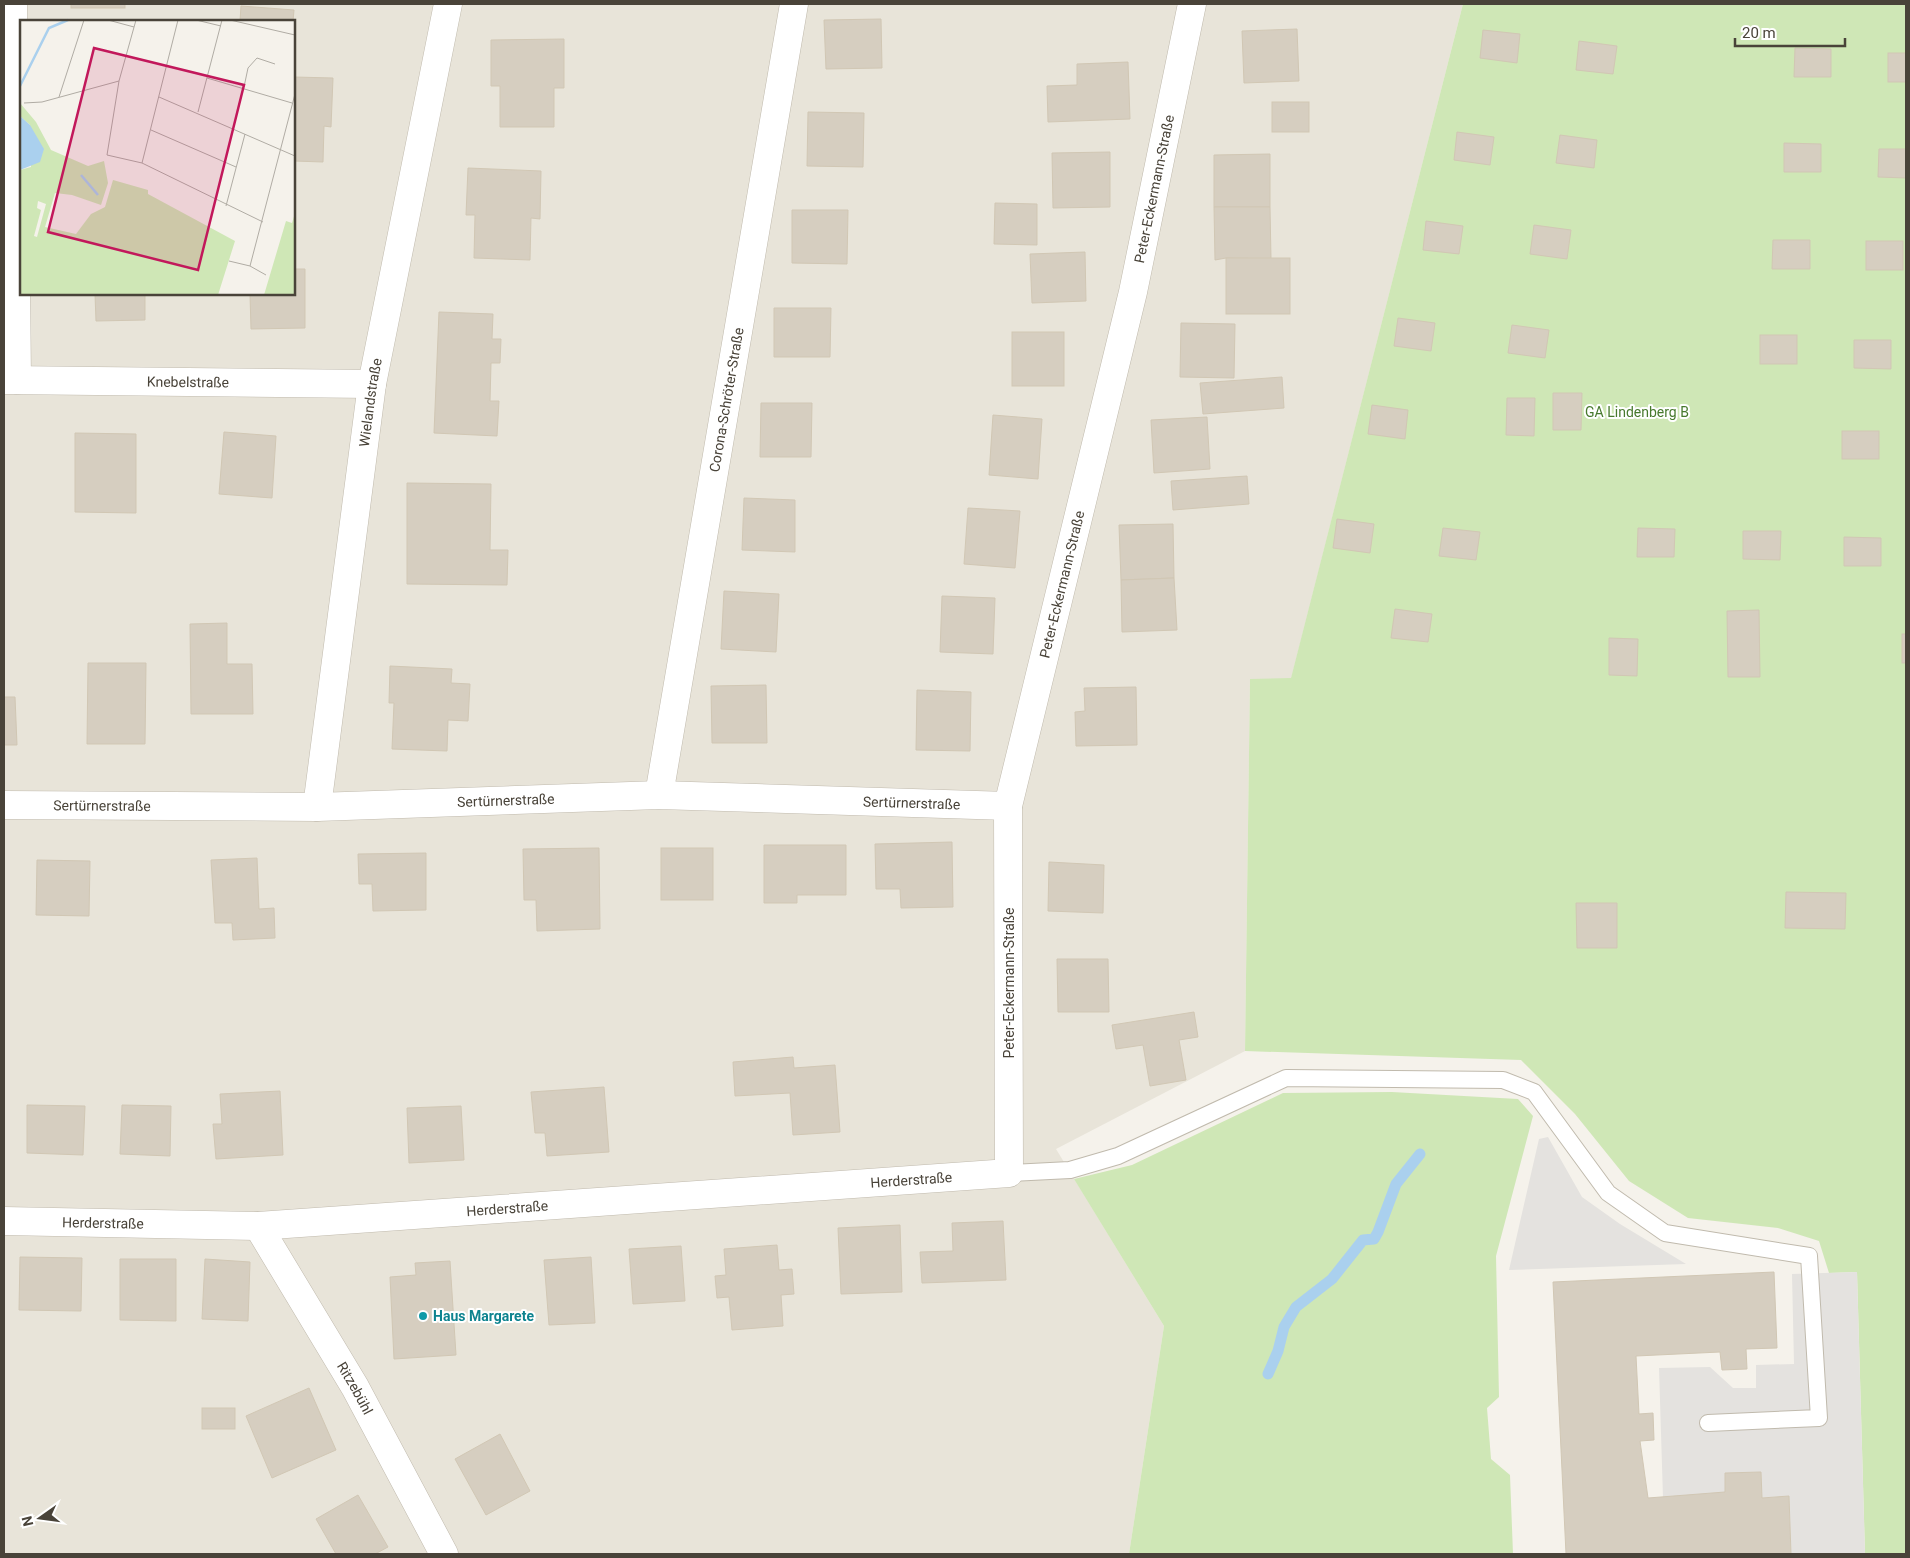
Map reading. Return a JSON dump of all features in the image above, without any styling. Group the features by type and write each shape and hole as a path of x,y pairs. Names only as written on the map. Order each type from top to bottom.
{"street":[{"path":"10,380 13,4"},
{"name":"Wielandstraße","path":"317,807 372,384 448,4"},
{"name":"Corona-Schröter-Straße","path":"659,795 794,4"},
{"name":"Peter-Eckermann-Straße","path":"1010,1172 1008,806 1133,292 1192,4"},
{"name":"Knebelstraße","path":"10,380 372,384"},
{"name":"Sertürnerstraße","path":"4,805 317,807 659,795 1008,806"},
{"name":"Herderstraße","path":"4,1221 258,1226 1010,1172"},
{"name":"Ritzebühl","path":"258,1226 355,1387 444,1554"}],"lane":[{"path":"1010,1172 1070,1170 1118,1156 1286,1078 1503,1080 1534,1092 1608,1192 1665,1234 1709,1239 1809,1256 1819,1418 1708,1423"}],"shaded area":[{"path":"4,4 1463,4 1291,679 1250,679 1245,1051 1056,1149 1164,1326 1129,1554 4,1554"},
{"path":"1548,1137 1582,1197 1620,1224 1686,1264 1509,1270 1539,1139"},
{"path":"1857,1272 1865,1554 1791,1554 1789,1496 1762,1498 1761,1472 1725,1473 1725,1492 1663,1498 1659,1368 1710,1367 1733,1388 1756,1388 1756,1365 1794,1364 1792,1274"}],"green space":[{"name":"GA Lindenberg B","path":"1463,4 1906,4 1906,1554 1865,1554 1857,1272 1829,1273 1819,1241 1778,1228 1688,1218 1629,1181 1575,1114 1521,1060 1245,1051 1250,679 1291,678"},
{"path":"1392,1092 1518,1099 1533,1116 1496,1256 1499,1397 1487,1408 1491,1459 1510,1475 1513,1554 1129,1554 1164,1326 1074,1179 1132,1165 1283,1093"}],"building":[{"path":"71,4 125,4 125,8 71,8"},
{"path":"241,6 294,10 293,20 240,20"},
{"path":"881,19 882,68 826,69 824,20"},
{"path":"1297,29 1299,81 1244,83 1242,31"},
{"path":"1483,30 1520,34 1517,63 1480,58"},
{"path":"564,39 564,88 554,88 554,127 500,127 500,86 491,86 491,40"},
{"path":"1579,41 1617,46 1613,74 1576,70"},
{"path":"1795,48 1831,49 1831,77 1794,77"},
{"path":"1888,53 1906,53 1906,82 1888,82"},
{"path":"1128,62 1130,119 1048,122 1047,86 1077,85 1077,64"},
{"path":"295,77 333,78 331,127 324,126 323,162 295,161"},
{"path":"1272,102 1309,102 1309,132 1272,132"},
{"path":"808,112 864,113 863,167 807,166"},
{"path":"1457,132 1494,137 1490,165 1454,160"},
{"path":"1560,135 1597,140 1594,168 1556,163"},
{"path":"1784,143 1821,144 1821,172 1784,172"},
{"path":"1879,149 1906,149 1906,178 1878,177"},
{"path":"1110,152 1110,207 1053,208 1052,153"},
{"path":"1270,154 1270,207 1214,207 1214,155"},
{"path":"468,168 541,171 540,219 531,218 530,260 474,258 475,215 466,215"},
{"path":"995,203 1037,204 1037,245 994,244"},
{"path":"1214,207 1270,207 1271,259 1226,258 1215,260"},
{"path":"792,210 848,210 847,264 792,263"},
{"path":"1426,221 1463,226 1459,254 1423,250"},
{"path":"1534,225 1571,230 1567,259 1530,254"},
{"path":"1773,240 1810,240 1810,269 1772,269"},
{"path":"1866,241 1903,241 1903,270 1866,270"},
{"path":"1085,252 1086,301 1032,303 1030,254"},
{"path":"1226,258 1290,258 1290,314 1226,314"},
{"path":"295,269 305,269 305,328 251,329 250,295 295,295"},
{"path":"95,295 145,295 145,320 96,321"},
{"path":"774,308 831,308 830,357 774,357"},
{"path":"439,312 493,314 492,339 501,339 500,363 491,363 490,401 499,401 497,436 434,433"},
{"path":"1398,318 1435,323 1431,351 1394,346"},
{"path":"1181,323 1235,324 1234,378 1180,377"},
{"path":"1512,325 1549,330 1545,358 1508,353"},
{"path":"1012,332 1064,332 1064,386 1012,386"},
{"path":"1760,335 1797,335 1797,364 1760,364"},
{"path":"1854,340 1891,340 1891,369 1854,368"},
{"path":"1282,377 1284,408 1203,414 1200,383"},
{"path":"1553,393 1582,393 1581,430 1553,430"},
{"path":"1507,398 1535,398 1534,436 1506,435"},
{"path":"761,403 812,403 811,457 760,457"},
{"path":"1372,405 1408,410 1405,439 1368,434"},
{"path":"993,415 1042,419 1038,479 989,475"},
{"path":"1207,417 1210,469 1154,473 1151,420"},
{"path":"1842,431 1879,431 1879,459 1842,459"},
{"path":"224,432 276,436 272,498 219,494"},
{"path":"75,433 136,434 136,513 75,512"},
{"path":"1247,476 1249,504 1173,510 1171,481"},
{"path":"407,483 491,484 490,550 508,550 507,585 407,584"},
{"path":"744,498 795,500 795,552 742,550"},
{"path":"968,508 1020,511 1015,568 964,564"},
{"path":"1337,519 1374,524 1370,553 1333,548"},
{"path":"1173,524 1174,578 1121,580 1119,525"},
{"path":"1443,528 1480,532 1476,560 1439,556"},
{"path":"1638,528 1675,529 1674,557 1637,557"},
{"path":"1743,531 1781,531 1780,560 1743,559"},
{"path":"1844,537 1881,538 1881,566 1844,566"},
{"path":"1174,578 1177,630 1122,632 1121,580"},
{"path":"724,591 779,594 776,652 721,649"},
{"path":"942,596 995,598 993,654 940,652"},
{"path":"1395,609 1432,614 1428,642 1391,638"},
{"path":"1759,610 1760,677 1728,677 1727,611"},
{"path":"227,623 227,664 252,664 253,714 191,714 190,624"},
{"path":"1902,634 1906,634 1906,663 1902,663"},
{"path":"1609,638 1638,639 1637,676 1609,675"},
{"path":"88,663 146,663 145,744 87,744"},
{"path":"390,666 452,669 451,683 470,684 468,721 448,720 447,751 392,749 394,703 389,703"},
{"path":"766,685 767,743 712,743 711,686"},
{"path":"1136,687 1137,745 1076,746 1075,712 1085,711 1084,688"},
{"path":"917,690 971,692 970,751 916,750"},
{"path":"4,697 15,697 17,745 4,745"},
{"path":"952,842 953,907 901,908 900,889 876,889 875,844"},
{"path":"764,845 846,845 846,895 797,895 797,903 764,903"},
{"path":"599,848 600,929 537,931 536,900 524,900 523,849"},
{"path":"661,848 713,848 713,900 661,900"},
{"path":"426,853 426,910 373,911 372,884 359,884 358,854"},
{"path":"257,858 259,909 274,908 275,938 233,940 232,923 215,923 211,860"},
{"path":"37,860 90,861 89,916 36,915"},
{"path":"1049,862 1104,865 1103,913 1048,911"},
{"path":"1786,892 1846,893 1845,929 1785,928"},
{"path":"1576,903 1617,903 1617,948 1577,948"},
{"path":"1057,959 1108,959 1109,1012 1058,1012"},
{"path":"1194,1012 1198,1037 1179,1040 1186,1080 1150,1086 1143,1045 1116,1049 1112,1025"},
{"path":"793,1057 794,1068 835,1065 840,1132 793,1135 790,1093 735,1096 733,1062"},
{"path":"604,1087 609,1152 547,1156 545,1133 535,1133 531,1092"},
{"path":"280,1091 283,1155 216,1159 213,1124 222,1124 220,1094"},
{"path":"27,1105 85,1106 83,1155 27,1153"},
{"path":"122,1105 171,1106 170,1156 120,1154"},
{"path":"461,1106 464,1160 409,1163 407,1108"},
{"path":"1003,1221 1006,1280 922,1283 920,1252 953,1251 952,1223"},
{"path":"900,1225 902,1292 841,1294 838,1228"},
{"path":"777,1245 779,1270 792,1269 794,1294 781,1295 783,1326 732,1330 729,1297 717,1298 715,1276 726,1275 724,1249"},
{"path":"681,1246 685,1301 633,1304 629,1249"},
{"path":"20,1257 82,1258 81,1311 19,1310"},
{"path":"591,1257 595,1323 549,1325 544,1260"},
{"path":"120,1259 176,1259 176,1321 120,1320"},
{"path":"205,1259 250,1262 248,1321 202,1319"},
{"name":"Haus Margarete","path":"450,1261 456,1355 394,1359 390,1277 416,1275 415,1263"},
{"path":"1774,1272 1777,1348 1746,1349 1747,1369 1722,1370 1720,1352 1636,1356 1639,1414 1653,1413 1654,1440 1640,1441 1648,1498 1725,1492 1725,1473 1761,1472 1762,1498 1789,1496 1791,1554 1566,1554 1553,1282"},
{"path":"309,1388 336,1450 272,1478 246,1416"},
{"path":"202,1408 235,1408 235,1429 202,1429"},
{"path":"500,1434 530,1491 486,1515 455,1459"},
{"path":"358,1495 388,1547 375,1554 336,1554 316,1519"}],"waterway":[{"path":"1268,1374 1278,1351 1284,1327 1296,1307 1332,1279 1363,1240 1374,1239 1396,1184 1420,1154"}],"place":[{"name":"Haus Margarete","path":"423,1316"}]}
